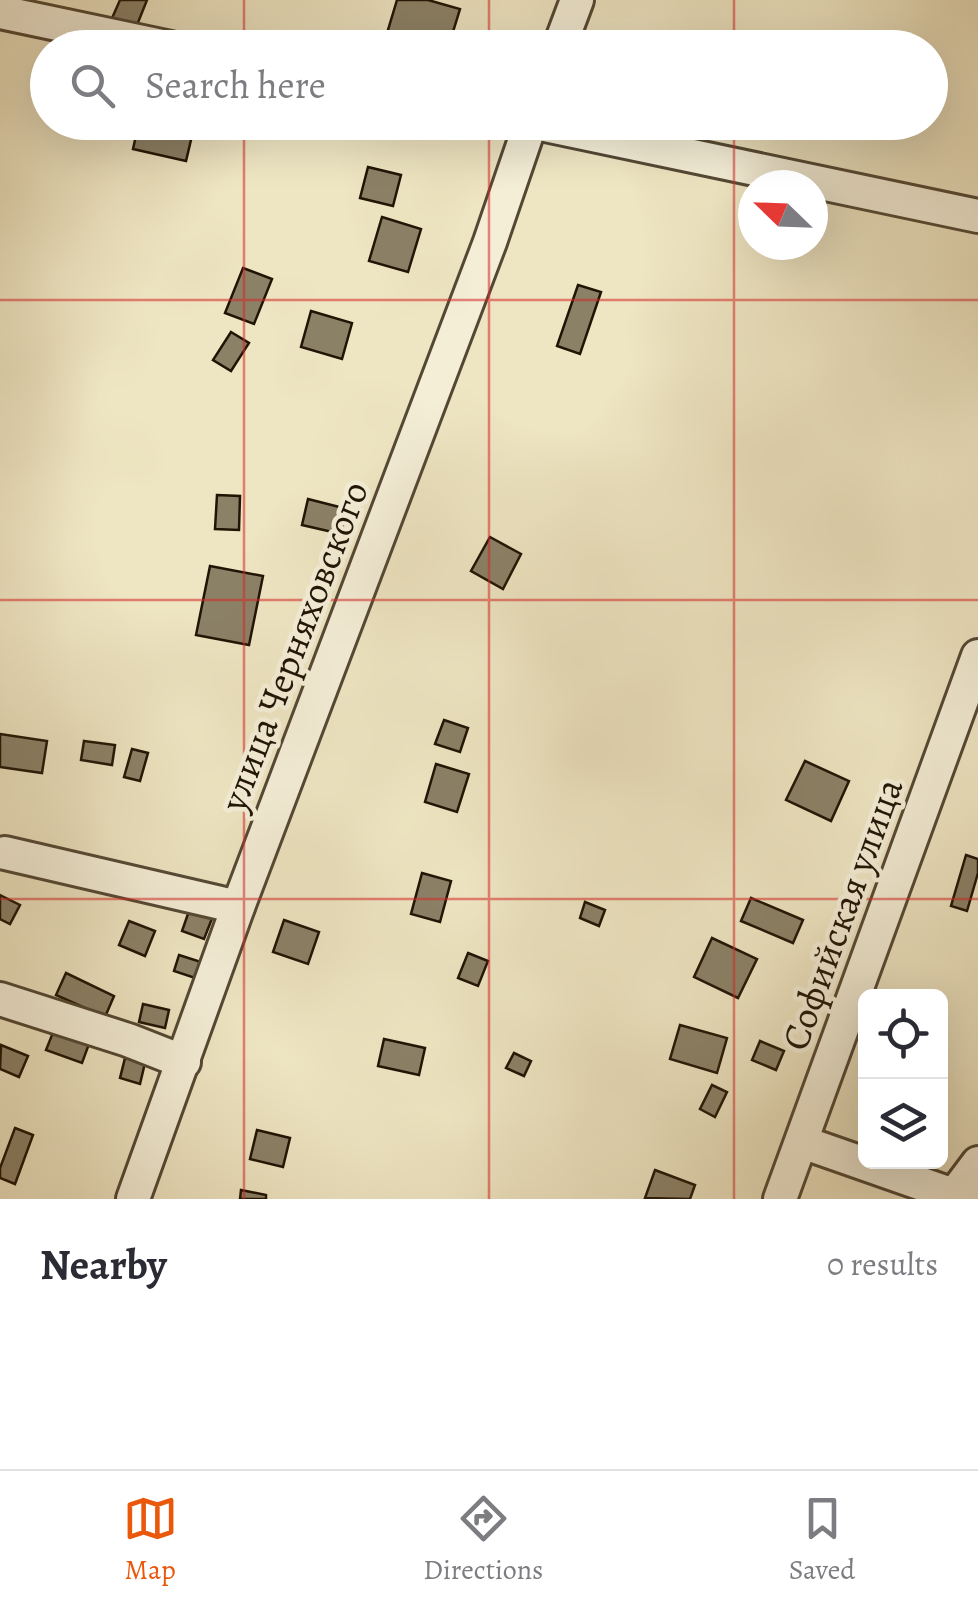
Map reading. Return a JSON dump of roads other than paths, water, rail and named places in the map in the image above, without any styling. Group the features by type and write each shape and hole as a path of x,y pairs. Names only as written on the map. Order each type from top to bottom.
{"street":[{"path":"566,30 577,0"},
{"path":"0,12 86,30"},
{"name":"улица Черняховского","path":"133,1199 525,140"},
{"path":"617,140 978,216"},
{"name":"Софийская улица","path":"780,1199 978,656"},
{"path":"6,853 238,907"},
{"path":"0,999 184,1062"},
{"path":"802,1142 959,1197 978,1163"}]}
